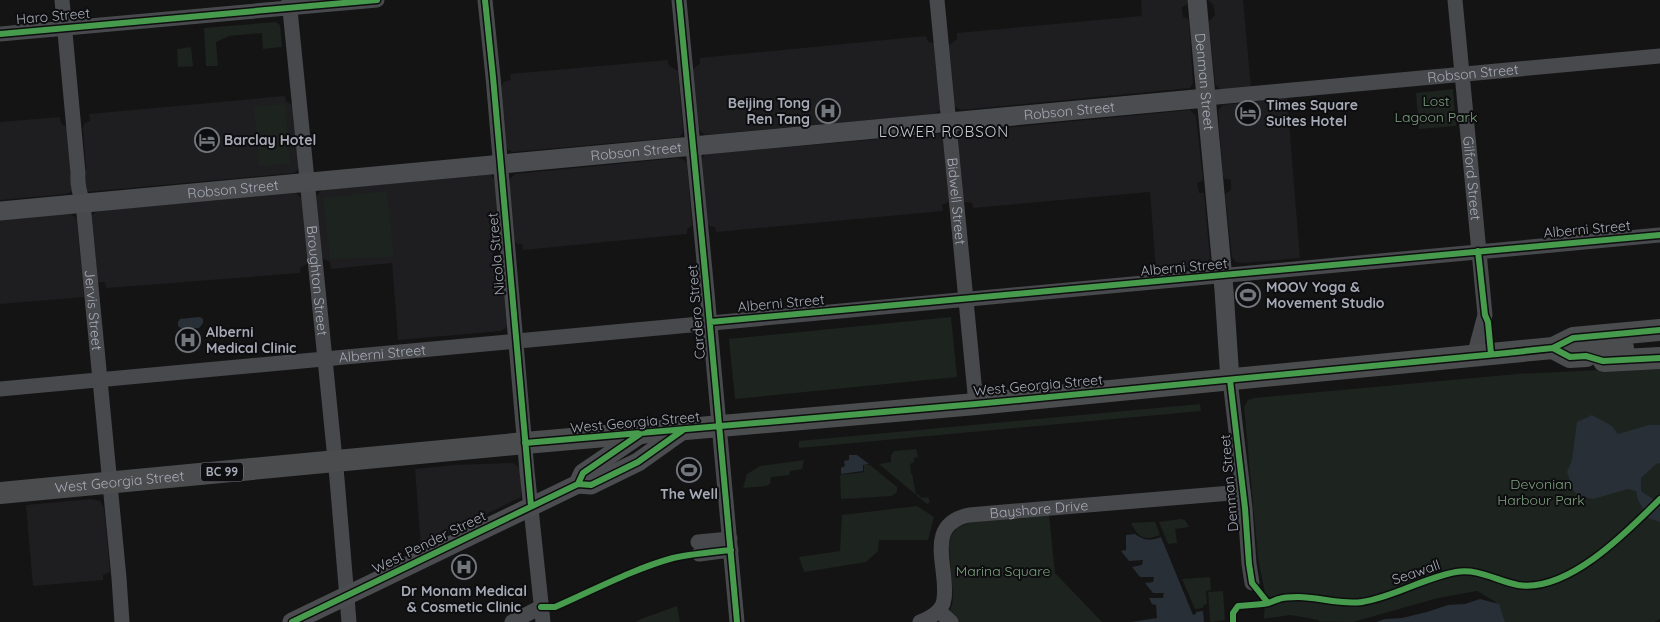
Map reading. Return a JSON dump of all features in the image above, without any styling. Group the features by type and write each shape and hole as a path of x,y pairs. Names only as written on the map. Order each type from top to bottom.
{"highway":[{"name":"West Georgia Street","path":"0,493 1230,380 1553,348 1573,338 1660,330"},
{"name":"West Georgia Street","path":"1553,348 1570,357 1586,356 1597,350 1660,346"},
{"path":"1586,356 1603,361 1660,358"}],"main road":[{"name":"Denman Street","path":"1196,0 1230,380"},
{"name":"Robson Street","path":"0,211 1206,98"},
{"name":"West Pender Street","path":"292,622 530,506 578,484 591,485 638,462 683,430"},
{"name":"West Pender Street","path":"578,484 584,473 642,433"}],"street":[{"name":"Jervis Street","path":"62,0 78,192 83,203 122,622"},
{"name":"Haro Street","path":"0,34 290,4 377,0"},
{"name":"Nicola Street","path":"485,0 530,506 543,622"},
{"name":"Cardero Street","path":"679,0 737,622"},
{"name":"Bidwell Street","path":"937,0 976,404"},
{"name":"Gilford Street","path":"1455,0 1484,315 1474,356"},
{"name":"Broughton Street","path":"290,4 324,358 336,461 349,622"},
{"name":"Robson Street","path":"1206,98 1660,56"},
{"name":"Alberni Street","path":"0,388 1660,235"},
{"name":"Denman Street","path":"1230,380 1252,583"},
{"name":"Bayshore Drive","path":"939,611 944,600 942,537 951,523 964,516 1243,492"},
{"path":"699,548 730,545"},
{"path":"512,622 541,607"},
{"path":"920,622 930,618 939,611 951,622"}],"shaded area":[{"path":"1141,0 1187,0 1187,5 1182,7 1182,12 1183,17 1187,18 1189,22 1193,83 1190,88 962,110 955,107 948,46 957,39 957,33 1142,16"},
{"path":"1207,0 1243,0 1251,87 1224,90 1215,84 1209,22 1215,15 1213,4"},
{"path":"926,36 928,42 937,44 941,110 934,114 705,135 699,129 692,74 693,69 700,63 700,58"},
{"path":"668,60 668,65 678,71 683,132 680,137 512,152 506,148 501,88 504,82 511,80 510,74"},
{"path":"285,96 286,102 291,104 294,109 299,168 294,173 85,192 84,174 86,170 83,129 84,124 90,121 89,114"},
{"path":"1287,98 1300,258 1236,262 1232,257 1225,194 1231,190 1231,179 1225,179 1223,176 1218,111 1223,105"},
{"path":"1190,110 1196,116 1203,180 1197,183 1199,193 1204,193 1210,258 1203,266 1156,270 1150,192 973,208 972,203 964,202 958,139 962,132"},
{"path":"60,117 61,123 67,128 72,191 66,194 0,200 0,122"},
{"path":"939,134 943,140 949,202 942,205 943,211 716,232 715,227 707,224 702,158 705,154"},
{"path":"678,158 687,163 692,226 687,229 687,234 523,250 522,244 518,244 515,241 509,180 515,174"},
{"path":"491,175 495,180 500,242 493,246 494,259 502,264 507,327 501,331 398,340 392,263 331,269 330,262 322,258 316,196 322,190"},
{"path":"296,193 302,199 309,263 300,268 300,273 106,288 105,282 98,282 92,216 96,211"},
{"path":"69,213 76,218 77,222 84,297 0,304 0,220"},
{"path":"200,317 203,319 203,323 199,328 182,329 178,326 180,319"},
{"path":"1592,415 1612,426 1618,434 1649,425 1660,425 1660,463 1656,464 1641,478 1641,491 1653,499 1660,507 1660,522 1648,518 1638,500 1636,491 1628,489 1593,499 1578,496 1573,490 1567,472 1572,460 1577,422"},
{"path":"849,455 857,455 869,464 863,465 863,471 841,474 841,468 845,466 844,461 849,460"},
{"path":"513,463 521,469 521,497 421,546 415,469 454,465"},
{"path":"92,499 100,501 104,508 110,572 103,575 103,580 33,586 26,505"},
{"path":"1135,534 1148,540 1161,537 1193,615 1196,612 1203,611 1204,622 1131,622 1157,618 1156,605 1152,604 1149,598 1163,598 1164,593 1153,593 1145,583 1153,582 1154,577 1140,577 1132,567 1142,565 1143,560 1129,561 1121,551 1126,550 1126,535"},
{"path":"1468,595 1499,603 1505,622 1356,622"}],"green space":[{"path":"276,22 280,25 282,47 263,49 262,33 229,36 216,42 218,66 206,66 204,28"},
{"path":"191,47 193,66 178,67 177,49"},
{"name":"Lost Lagoon Park","path":"1453,89 1456,126 1419,129 1416,93"},
{"path":"285,104 290,164 259,166 254,107"},
{"path":"387,191 394,257 330,259 323,198"},
{"path":"951,317 957,377 735,399 729,339"},
{"name":"Devonian Harbour Park","path":"1660,367 1660,619 1654,622 1505,622 1499,603 1356,622 1264,621 1265,593 1258,558 1244,407 1248,400 1517,374"},
{"path":"1200,404 1201,411 799,448 799,441"},
{"path":"916,449 918,457 914,458 914,462 910,464 911,474 916,494 921,498 928,497 930,502 927,504 879,464 891,462 891,455 894,451"},
{"path":"804,460 802,469 790,471 789,475 771,477 770,484 766,486 743,488 747,474 760,466"},
{"path":"864,465 870,465 897,487 897,492 892,496 841,499 840,475 864,472"},
{"path":"917,506 934,517 928,540 879,540 878,551 866,562 804,572 799,557 840,551 842,515"},
{"name":"Marina Square","path":"1049,515 1055,573 1102,622 956,622 948,615 953,597 949,544 951,536 957,528 971,522"},
{"path":"1185,520 1189,527 1175,529 1177,543 1168,544 1159,522"},
{"path":"1155,522 1160,535 1150,538 1139,535 1131,523"},
{"path":"1210,577 1211,590 1206,591 1207,604 1203,608 1195,609 1182,579"},
{"path":"1223,591 1225,620 1211,622 1208,592"},
{"path":"677,606 680,622 636,622 641,619"}],"pier":[{"path":"1477,591 1499,604 1480,599 1465,604 1448,605 1402,618 1385,619 1376,622 1353,622 1438,598"},
{"path":"1291,615 1320,622 1243,622 1244,620"}],"cycle path":[{"path":"0,34 377,0"},
{"path":"485,0 531,506"},
{"path":"679,0 737,622"},
{"path":"710,322 1660,235"},
{"path":"1478,251 1491,354"},
{"path":"525,443 976,404 1497,354 1553,348 1573,338 1660,330"},
{"path":"1553,348 1570,357 1586,356 1603,361 1660,358"},
{"path":"1230,380 1252,583 1268,603"},
{"path":"292,622 578,484 591,485 638,462 683,430"},
{"path":"578,484 583,473 640,434"},
{"name":"Seawall","path":"1233,622 1233,613 1238,606 1265,604 1281,598 1291,597 1354,603 1362,602 1374,600 1444,575 1464,571 1480,573 1518,585 1537,585 1557,579 1576,570 1596,557 1660,499"},
{"path":"541,607 555,607 628,574 673,558 731,550"}],"place":[{"name":"Beijing Tong Ren Tang","path":"828,111"},
{"name":"Times Square Suites Hotel","path":"1248,113"},
{"name":"Barclay Hotel","path":"207,140"},
{"name":"MOOV Yoga & Movement Studio","path":"1248,295"},
{"name":"Alberni Medical Clinic","path":"188,340"},
{"name":"The Well","path":"689,470"},
{"name":"Dr Monam Medical & Cosmetic Clinic","path":"464,567"}],"district":[{"name":"LOWER ROBSON","path":"944,132"}]}
